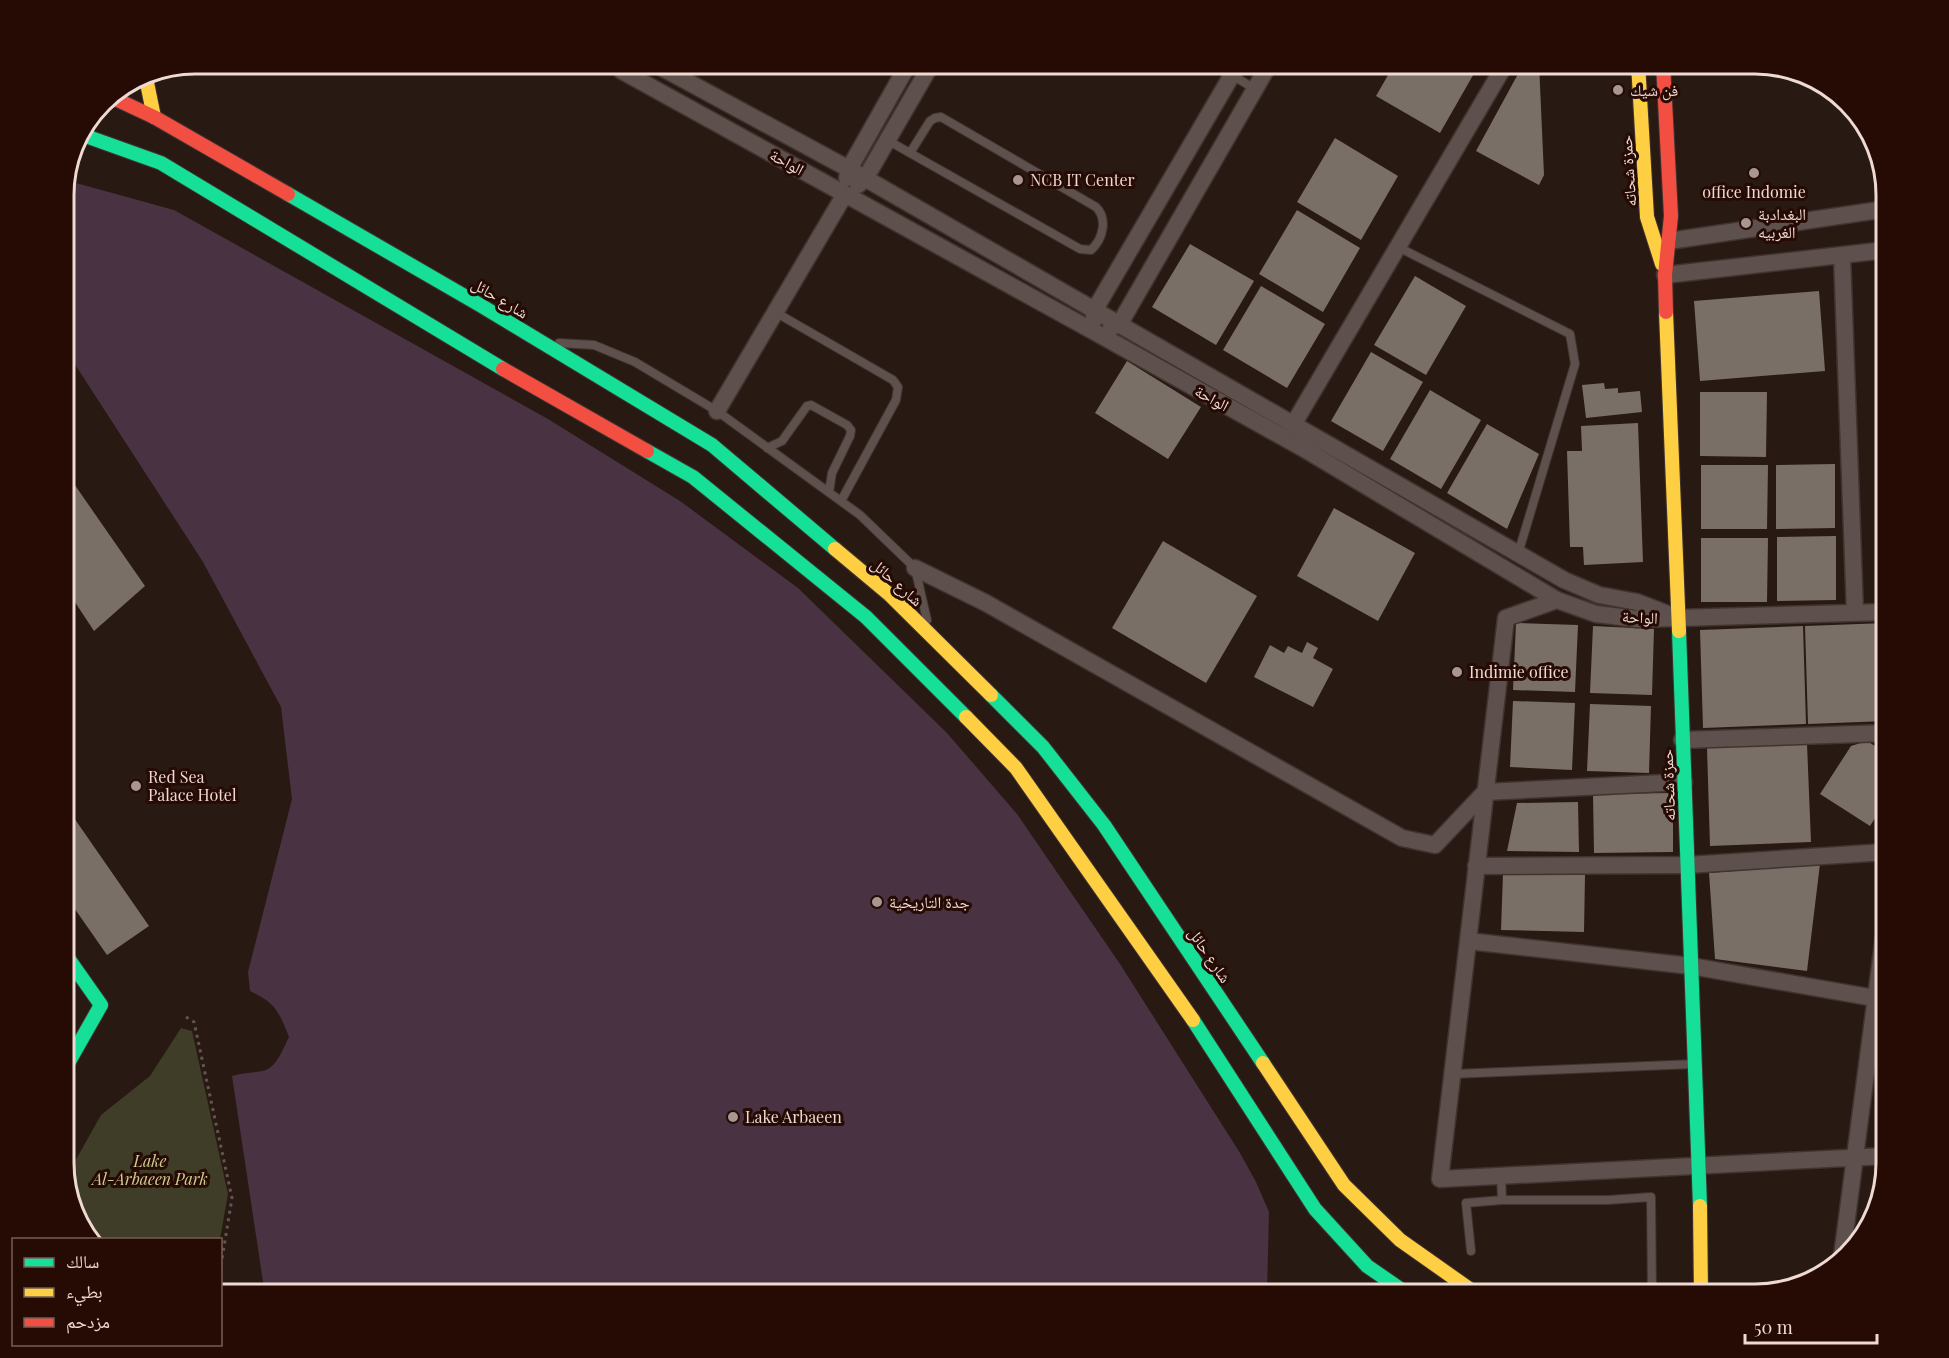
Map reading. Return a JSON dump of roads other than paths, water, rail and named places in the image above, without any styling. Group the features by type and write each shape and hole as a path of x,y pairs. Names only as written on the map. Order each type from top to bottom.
{"main road":[{"name":"حمزة شحاته","path":"1639,74 1647,217 1665,275"},
{"name":"حمزة شحاته","path":"1664,74 1671,216 1665,275 1699,1164 1701,1284"},
{"path":"147,84 154,117"},
{"name":"شارع حائل","path":"119,101 154,117 712,445 890,596 1043,747 1104,825 1344,1185 1400,1240 1462,1284"},
{"path":"88,137 161,163 452,339 693,477 866,617 1016,768 1205,1035 1315,1209 1367,1266 1393,1284"},
{"path":"74,967 101,1005 74,1053"}],"street":[{"name":"الواحة","path":"627,74 1306,450 1557,600 1596,614 1637,619 1678,618"},
{"name":"الواحة","path":"673,74 865,179 1564,580 1599,595 1637,602 1678,618"},
{"path":"717,411 845,194 849,170 903,74"},
{"path":"845,194 865,179 926,74"},
{"path":"1232,74 1095,311 1093,331 1119,325 1264,74"},
{"path":"1293,425 1500,74"},
{"path":"1669,241 1876,210"},
{"path":"1665,275 1876,251"},
{"path":"1842,256 1855,613"},
{"path":"915,568 986,603 1402,838 1435,845 1485,792 1684,782"},
{"path":"1557,600 1506,618 1440,1179 1876,1156"},
{"path":"1678,618 1876,612"},
{"path":"1682,740 1876,733"},
{"path":"1476,866 1687,866 1876,853"},
{"path":"1468,941 1691,966 1876,998"},
{"path":"1843,1245 1853,1157 1876,1027"}],"lane":[{"path":"1240,74 1255,89"},
{"path":"887,140 910,153 1080,249 1091,249 1099,240 1104,219 1096,207 941,117 930,121 910,153"},
{"path":"1398,247 1570,334 1575,364 1518,554"},
{"path":"776,312 893,380 898,387 896,400 841,501"},
{"path":"540,342 594,345 635,362 717,411 860,515 915,568 930,635"},
{"path":"767,448 782,441 807,406 811,405 848,425 851,430 850,436 832,473 828,492"},
{"path":"1452,1074 1695,1064"},
{"path":"1501,1175 1502,1200"},
{"path":"1471,1251 1466,1203 1502,1200 1608,1200 1651,1197 1653,1284"}],"place":[{"name":"فن شيك","path":"1618,90"},
{"name":"office Indomie","path":"1754,173"},
{"name":"NCB IT Center","path":"1018,180"},
{"name":"البغدادبة الغربيه","path":"1746,223"},
{"name":"Indimie office","path":"1457,672"},
{"name":"Red Sea Palace Hotel","path":"136,786"},
{"name":"جدة التاريخية","path":"877,902"},
{"name":"Lake Arbaeen","path":"733,1117"}],"park label":[{"name":"Lake Al-Arbaeen Park","path":"150,1170"}]}
